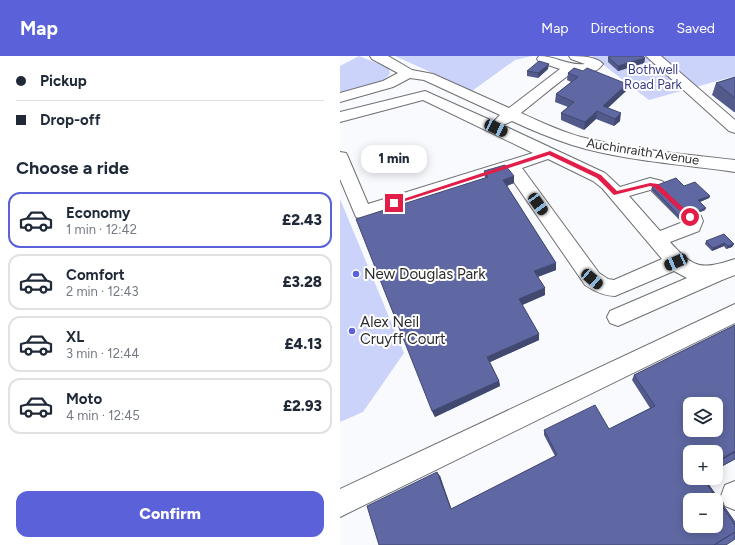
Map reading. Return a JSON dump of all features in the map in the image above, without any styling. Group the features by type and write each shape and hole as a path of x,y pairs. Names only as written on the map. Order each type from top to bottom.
{"street":[{"name":"Auchinraith Avenue","path":"377,56 408,73 428,77 507,117 557,134 605,148 735,166"},
{"path":"653,56 735,128"},
{"path":"544,59 573,62"},
{"path":"507,117 573,62"},
{"path":"340,98 388,84 408,73"},
{"path":"340,118 425,95 599,176 676,262 693,272 714,274"},
{"path":"340,157 362,212 550,153"},
{"path":"510,165 592,279 598,284 606,288 615,288 676,262"},
{"path":"616,194 650,184 656,185 694,221 692,226 656,240"},
{"path":"618,317 714,274 735,267"},
{"path":"340,503 735,313"}],"green space":[{"path":"359,56 389,68 390,74 381,82 340,93 340,66"},
{"path":"395,56 532,56 515,60 472,91"},
{"name":"Bothwell Road Park","path":"592,56 735,56 735,76 649,100"},
{"name":"New Douglas Park","path":"340,199 404,353 363,412 340,422"}],"building":[{"path":"643,56 645,58 618,66 608,57"},
{"path":"539,61 549,64 538,73 527,71"},
{"path":"574,68 583,71 587,68 627,84 603,106 621,113 615,119 597,111 585,122 561,113 574,102 556,94 578,77 568,73"},
{"path":"735,77 735,98 716,83"},
{"path":"505,165 514,176 503,180 556,263 534,271 545,288 519,299 539,334 487,357 499,381 432,411 356,219 488,177 484,171"},
{"path":"676,178 684,186 695,182 710,196 698,200 706,208 681,218 652,187"},
{"path":"724,234 734,244 728,246 725,243 713,248 706,241"},
{"path":"735,325 735,451 723,458 723,445 683,445 683,485 708,485 713,493 683,493 683,533 723,533 723,507 735,525 735,532 714,545 379,545 367,506 437,472 451,509 557,455 544,430 595,405 609,429 655,406 634,375"},
{"path":"735,452 735,459 723,465 723,459"},
{"path":"708,485 715,493 713,493"},
{"path":"723,505 735,522 735,525 723,507"},
{"path":"735,532 735,539 726,545 714,545"}],"place":[{"name":"New Douglas Park","path":"356,274"},
{"name":"Alex Neil Cruyff Court","path":"352,331"}],"route":[{"path":"394,203 550,153 599,176 616,194 650,184 656,185 690,217"}]}
